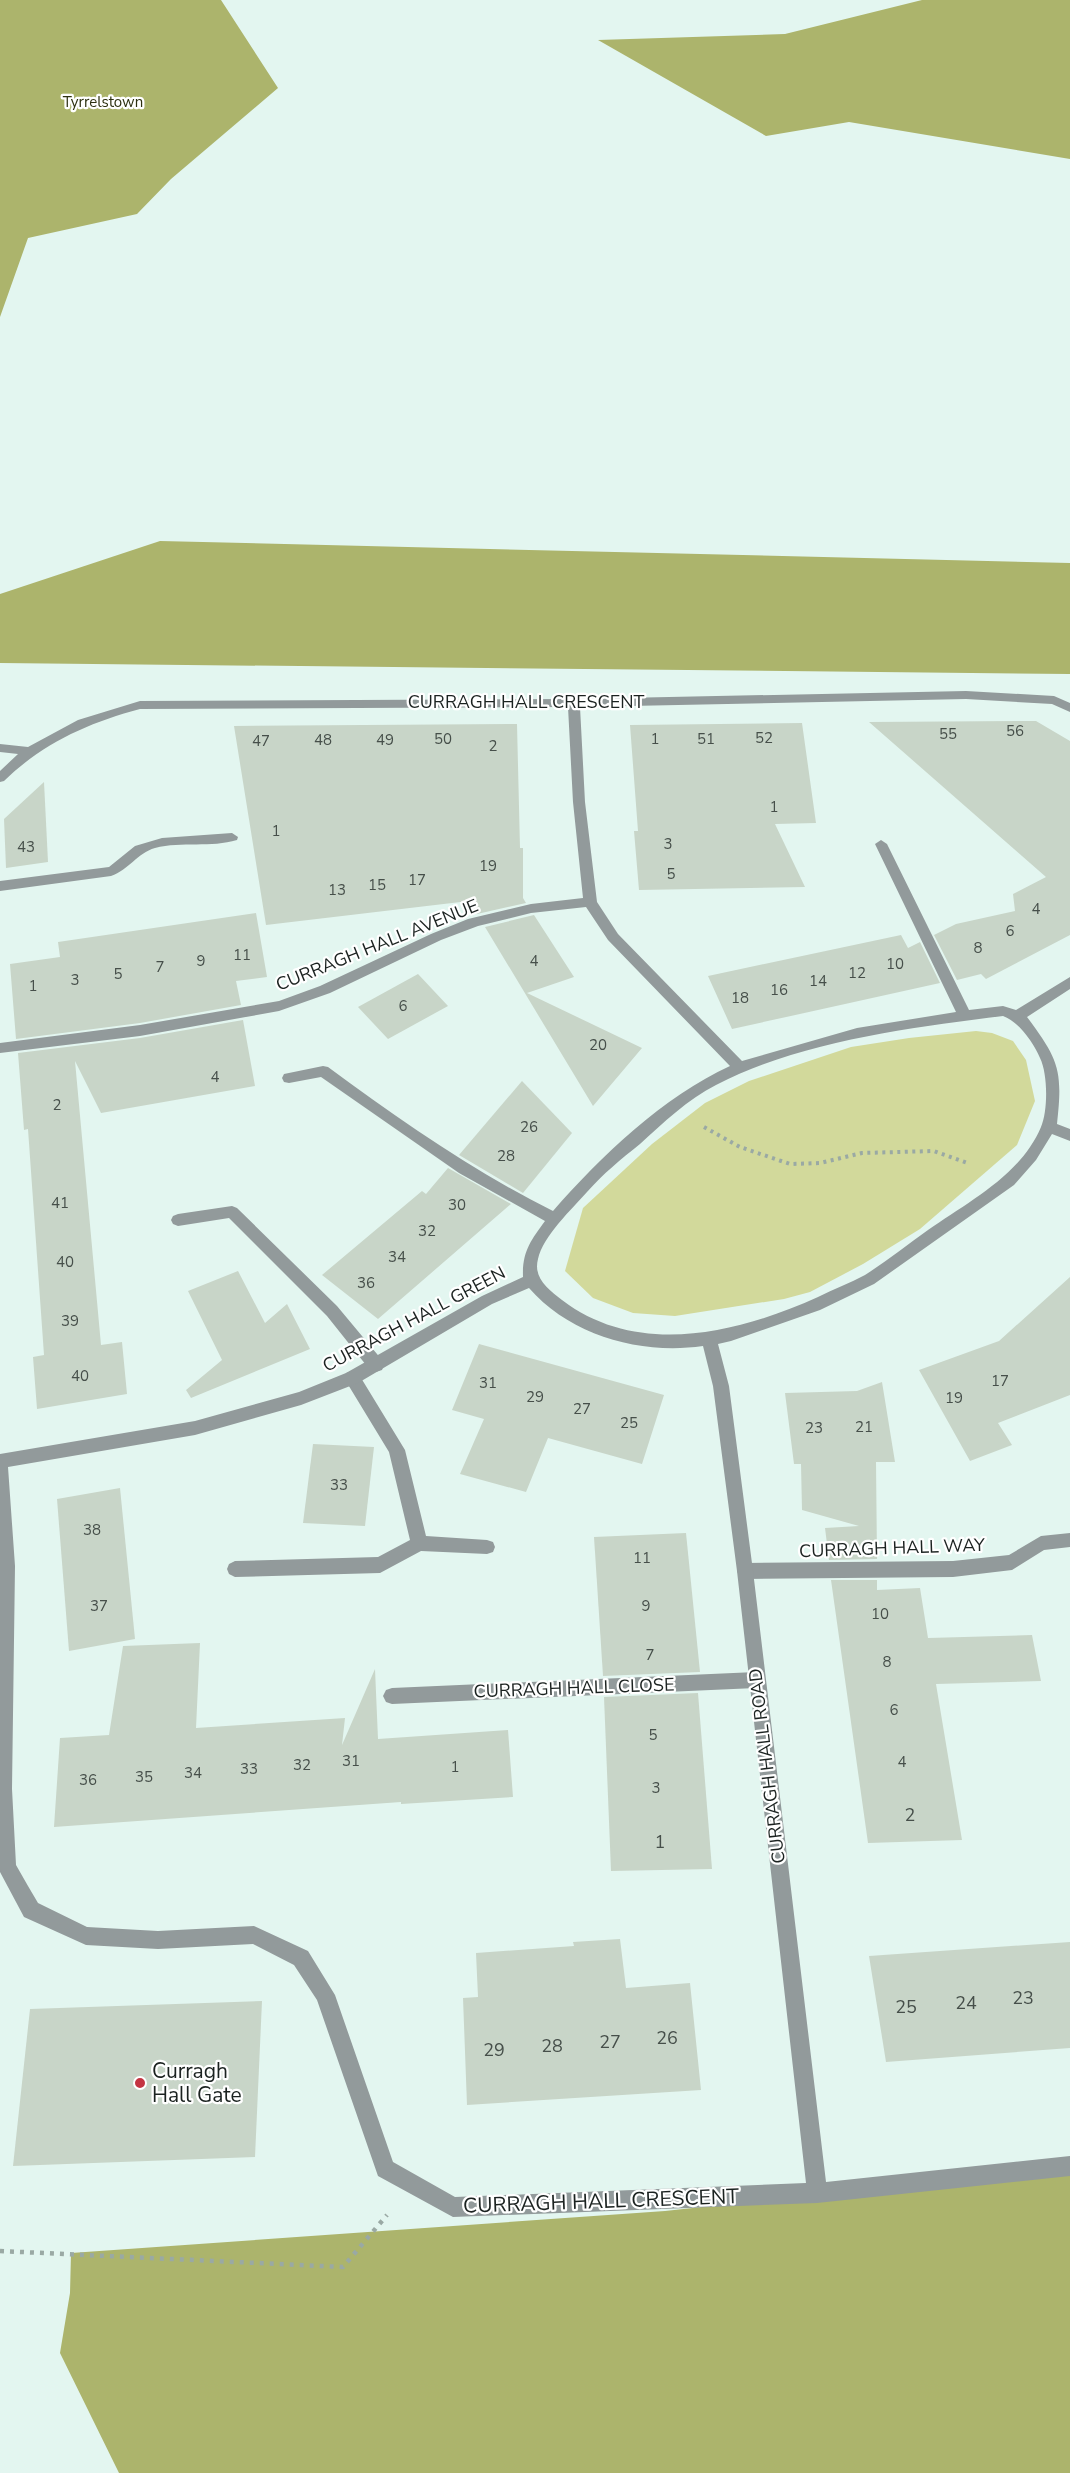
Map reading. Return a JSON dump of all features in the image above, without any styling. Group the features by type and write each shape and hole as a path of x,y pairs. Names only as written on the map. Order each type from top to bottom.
{"street":[{"name":"CURRAGH HALL CRESCENT","path":"0,778 30,751 58,733 99,715 140,705 574,703 966,695 1054,700 1070,708"},
{"path":"574,703 579,802 590,902 613,937 739,1067"},
{"path":"0,748 30,751"},
{"path":"0,886 111,871 121,868 131,855 141,849 158,844 232,837"},
{"path":"881,844 964,1014"},
{"name":"CURRAGH HALL AVENUE","path":"0,1048 156,1029 286,1004 366,972 463,926 501,915 558,904 590,902"},
{"path":"1018,1016 1070,982"},
{"name":"CURRAGH HALL GREEN","path":"1003,1011 1018,1016 1043,1049 1051,1066 1053,1096 1049,1127 1031,1156 1009,1181 869,1281 773,1321 709,1340 679,1343 647,1340 598,1330 566,1312 544,1295 531,1280 530,1260 538,1242 594,1174 673,1107 708,1082 739,1067 857,1033 964,1014 1003,1011"},
{"path":"289,1078 323,1071 418,1140 508,1196 555,1219"},
{"path":"1049,1127 1070,1135"},
{"path":"178,1220 232,1212 332,1311 376,1365"},
{"name":"CURRAGH HALL GREEN","path":"0,1461 195,1428 301,1398 351,1378 487,1300 531,1280"},
{"name":"CURRAGH HALL ROAD","path":"709,1340 721,1386 745,1571 817,2193"},
{"path":"351,1378 397,1450 419,1543"},
{"name":"CURRAGH HALL CRESCENT","path":"0,1461 7,1566 4,1822 7,1867 21,1893 31,1910 86,1936 158,1941 254,1935 301,1958 326,1995 385,2169 453,2207 817,2193 1070,2166"},
{"name":"CURRAGH HALL WAY","path":"745,1571 952,1569 1012,1562 1041,1543 1070,1540"},
{"path":"235,1569 380,1565 419,1543 487,1547"},
{"name":"CURRAGH HALL CLOSE","path":"392,1696 756,1680"}],"path":[{"path":"673,1107 719,1137 790,1164 820,1163 862,1153 934,1151 1009,1181"},
{"path":"0,2251 343,2267 412,2185"}],"green space":[{"name":"Tyrrelstown","path":"0,0 221,0 278,88 171,179 137,214 28,238 0,317"},
{"path":"922,0 1070,0 1070,159 849,122 766,136 598,40 785,34"},
{"path":"160,541 1070,563 1070,674 0,663 0,594"},
{"path":"976,1031 992,1033 1013,1041 1026,1060 1035,1101 1017,1145 920,1229 863,1264 810,1292 784,1299 675,1316 633,1313 593,1298 565,1271 583,1208 652,1144 705,1103 749,1081 851,1047"},
{"path":"1070,2167 1070,2473 119,2473 60,2353 70,2293 71,2253 665,2211"}],"building":[{"path":"1036,721 1070,741 1070,935 986,979 981,974 957,980 934,935 956,924 1015,911 1013,894 1046,877 869,722"},
{"path":"802,723 816,823 775,824 805,887 639,890 634,831 638,831 630,725"},
{"path":"517,724 520,848 523,848 523,898 526,903 477,914 469,901 266,925 234,726"},
{"path":"44,782 48,862 6,868 4,819"},
{"path":"256,913 267,977 236,981 241,1005 140,1023 16,1039 10,964 60,957 58,942"},
{"path":"534,915 574,977 527,993 642,1048 593,1106 485,927"},
{"path":"901,935 908,948 920,942 940,983 732,1029 708,976"},
{"path":"418,974 448,1006 388,1039 358,1007"},
{"path":"243,1020 255,1086 101,1113 75,1061 101,1345 122,1342 127,1394 37,1409 33,1357 44,1355 28,1129 24,1130 18,1053 140,1038"},
{"path":"522,1081 572,1133 523,1193 459,1155"},
{"path":"448,1168 511,1204 378,1319 322,1275 422,1191 426,1194"},
{"path":"238,1271 265,1323 287,1304 310,1349 191,1398 186,1390 222,1360 188,1291"},
{"path":"1070,1277 1070,1395 998,1423 1012,1445 970,1461 919,1370 999,1341"},
{"path":"479,1344 664,1395 642,1464 548,1438 526,1492 460,1474 484,1419 452,1410"},
{"path":"882,1382 895,1462 876,1462 877,1559 829,1560 825,1528 859,1526 802,1510 801,1464 794,1464 785,1393 857,1391"},
{"path":"313,1444 374,1447 365,1526 303,1523"},
{"path":"120,1488 135,1639 69,1651 57,1499"},
{"path":"686,1533 700,1672 603,1676 594,1537"},
{"path":"831,1580 877,1580 877,1590 920,1588 928,1638 1032,1635 1041,1681 936,1684 962,1840 868,1843"},
{"path":"200,1643 196,1728 345,1718 342,1745 375,1669 378,1739 508,1730 513,1797 401,1804 401,1802 54,1827 60,1738 109,1735 123,1646"},
{"path":"698,1693 712,1869 611,1871 604,1697"},
{"path":"620,1939 626,1988 690,1983 701,2090 467,2105 463,1998 478,1997 476,1953 574,1946 573,1942"},
{"path":"1070,1942 1070,2048 886,2062 869,1956"},
{"name":"Curragh Hall Gate","path":"262,2001 255,2157 13,2166 30,2009"}],"place":[{"name":"Curragh Hall Gate","path":"140,2083"}]}
